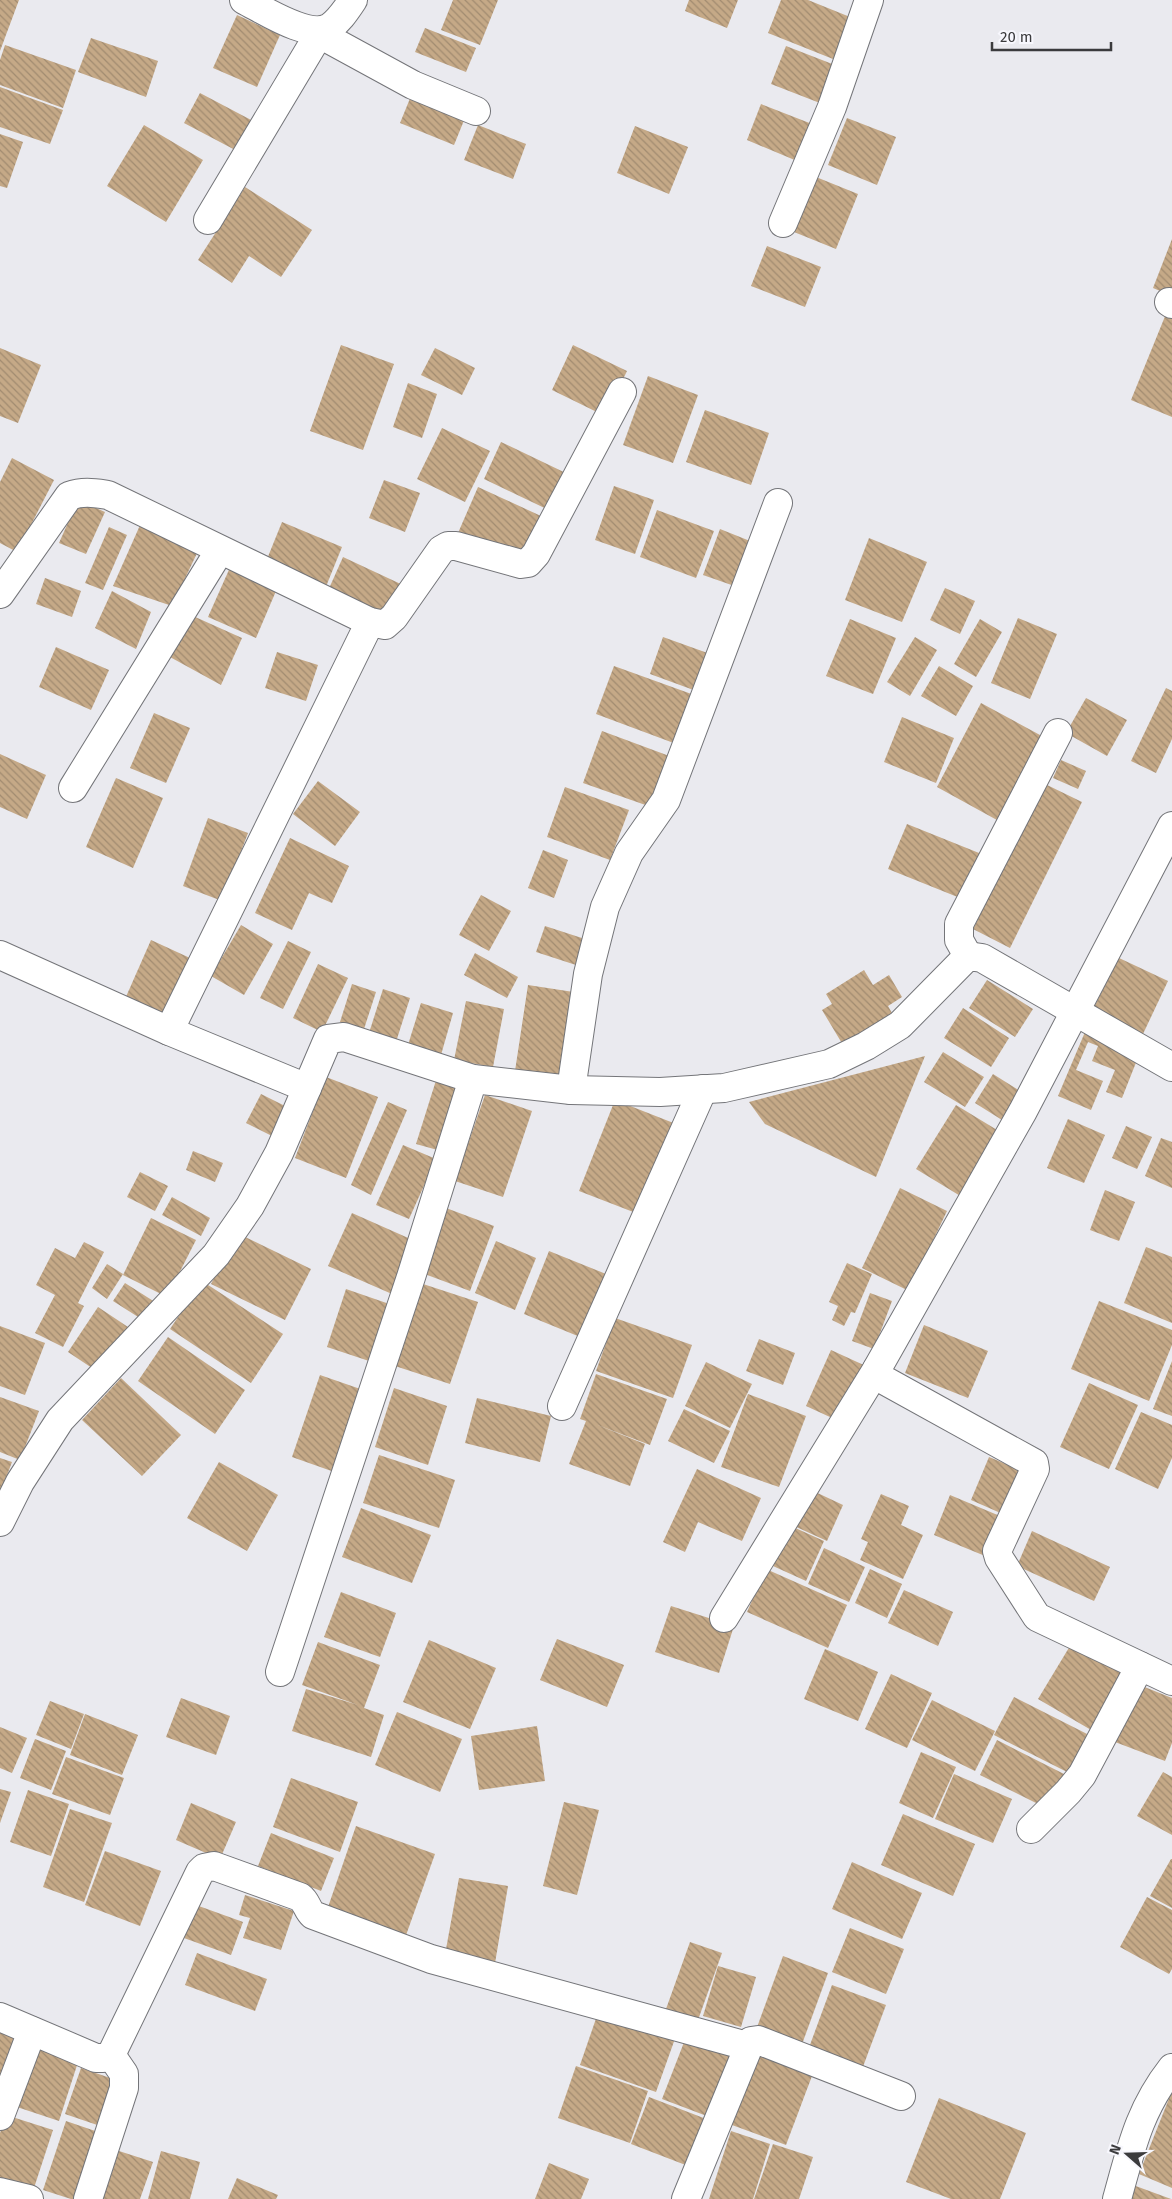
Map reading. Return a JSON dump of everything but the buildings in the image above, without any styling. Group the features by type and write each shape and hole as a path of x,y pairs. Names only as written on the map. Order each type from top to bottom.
{"street":[{"path":"244,0 316,32 413,85 476,111"},
{"path":"208,220 316,32 330,27 342,17 353,0"},
{"path":"783,223 832,107 869,0"},
{"path":"0,594 69,496 80,492 108,495 370,622 381,625 389,623 440,550 448,546 456,546 521,564 528,563 536,554 622,392"},
{"path":"571,1090 588,974 604,907 629,853 666,800 778,503"},
{"path":"74,788 220,550"},
{"path":"169,1030 370,622"},
{"path":"968,956 959,940 959,924 1058,734"},
{"path":"724,1618 877,1369 1023,1111 1074,1010 1172,826"},
{"path":"0,955 169,1030 307,1088"},
{"path":"968,956 982,958 1172,1067"},
{"path":"0,1522 20,1482 60,1420 216,1255 250,1206 279,1153 328,1038 333,1036 344,1037 473,1079 571,1090 660,1092 724,1088 829,1064 866,1046 900,1024 968,956"},
{"path":"280,1672 411,1277 473,1079"},
{"path":"562,1406 703,1089"},
{"path":"877,1369 882,1379 1032,1460 1035,1469 999,1547 999,1558 1037,1617 1172,1681"},
{"path":"1031,1828 1068,1792 1082,1775 1140,1666"},
{"path":"111,2055 200,1872 214,1866 300,1897 313,1915 431,1959 747,2046"},
{"path":"0,2017 96,2058 111,2055"},
{"path":"0,2116 32,2030"},
{"path":"686,2199 747,2046 751,2041 758,2040 901,2096"},
{"path":"88,2199 124,2088 124,2074 111,2055"},
{"path":"1117,2199 1141,2117 1160,2084 1172,2068"},
{"path":"0,2192 29,2199"}]}
